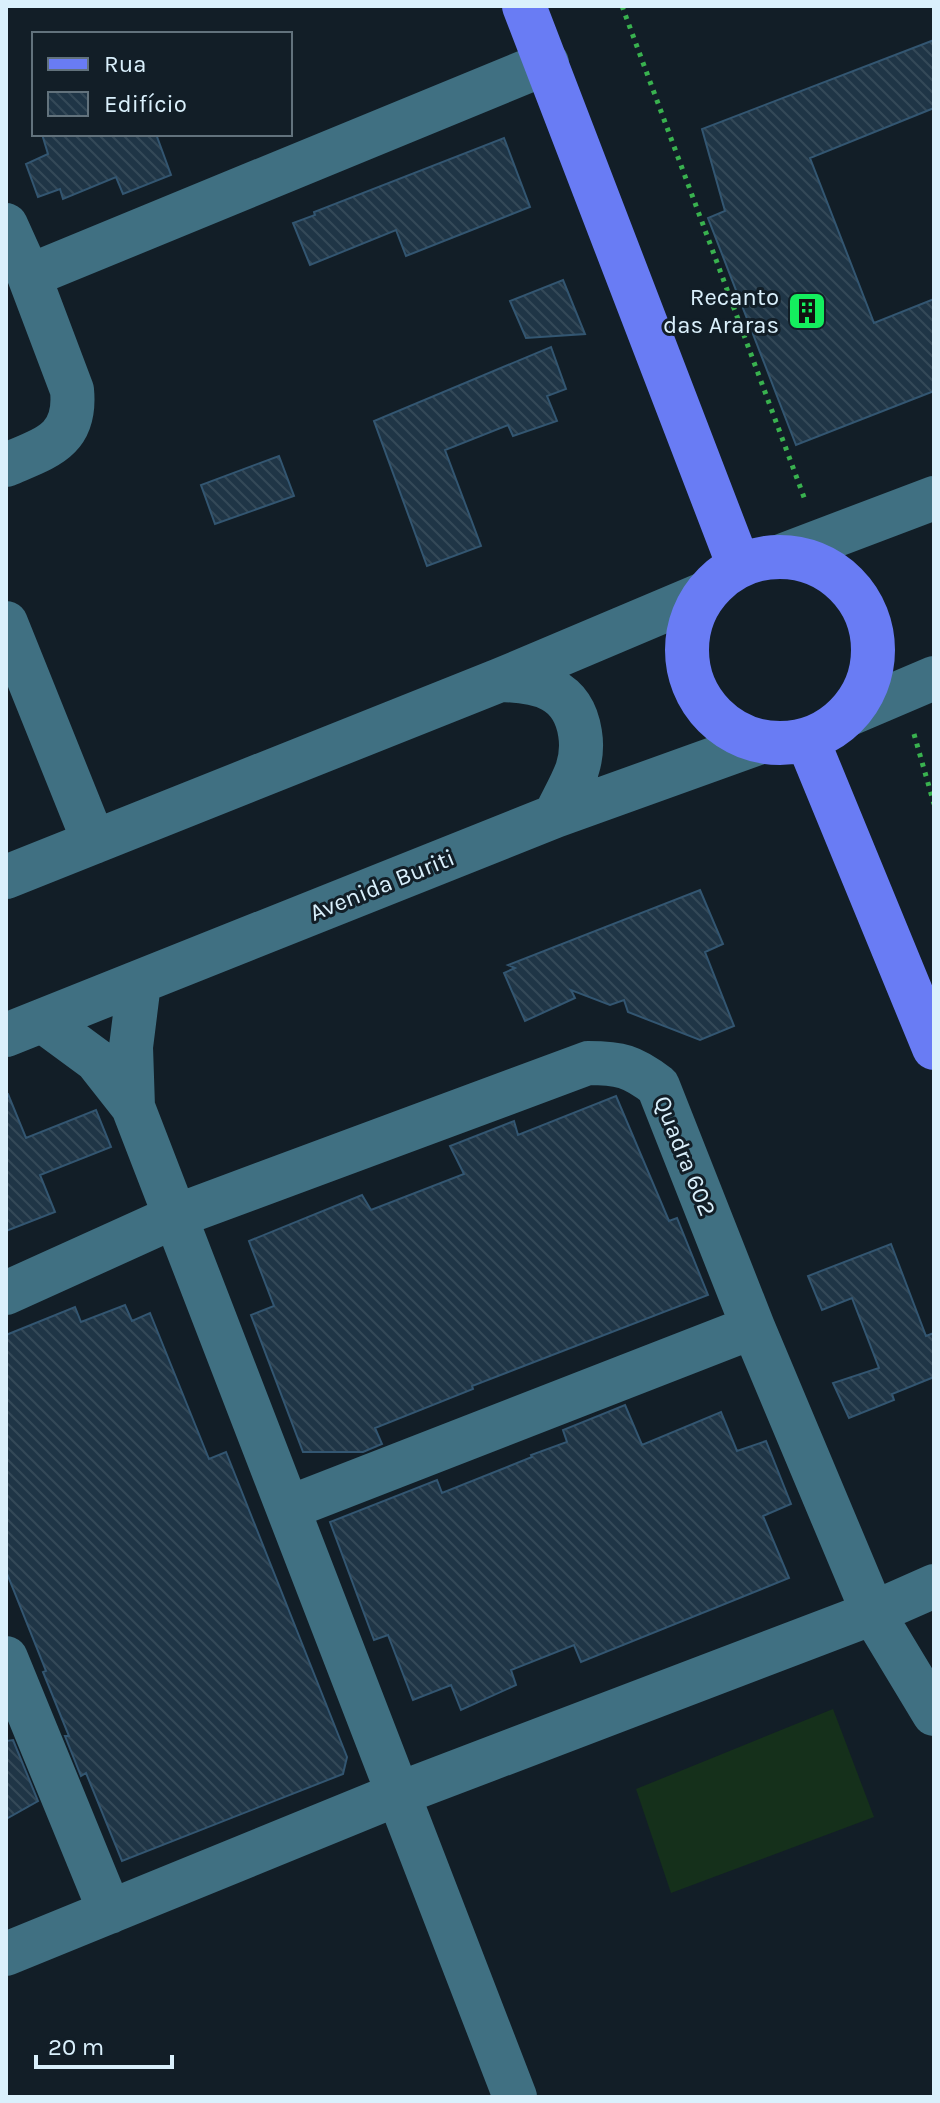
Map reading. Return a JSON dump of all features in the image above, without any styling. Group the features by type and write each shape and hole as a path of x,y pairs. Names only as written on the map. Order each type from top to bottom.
{"main road":[{"path":"524,6 739,566"},
{"path":"781,556 812,561 838,576 859,600 871,628 873,659 865,689 847,715 829,730 784,744 761,742 737,733 715,717 698,695 689,670 687,643 693,616 706,593 721,577 759,558 781,556"},
{"path":"807,739 934,1048"}],"street":[{"path":"29,276 547,63"},
{"path":"6,225 29,276 72,390 74,409 66,427 53,444 6,465"},
{"path":"781,556 934,498"},
{"path":"6,877 500,680 706,593"},
{"path":"6,623 24,723 94,842"},
{"path":"500,680 529,681 552,688 568,703 577,719 582,745 578,768 555,816"},
{"path":"847,715 918,685"},
{"name":"Avenida Buriti","path":"24,1028 555,816 761,742"},
{"path":"133,1107 131,1047 139,983"},
{"path":"24,1028 96,1060 133,1107 515,2097"},
{"name":"Quadra 602","path":"6,1293 176,1216 588,1063 614,1063 637,1069 658,1086 753,1327 873,1613 934,1714"},
{"path":"288,1508 753,1327"},
{"path":"6,1954 398,1794 873,1613 934,1586"},
{"path":"6,1658 110,1912"}],"path":[{"path":"622,6 806,505 882,612 918,685 934,804"}],"green space":[{"path":"833,1709 874,1817 671,1893 636,1789"}],"building":[{"name":"Recanto das Araras","path":"934,40 934,108 810,158 874,323 934,299 934,391 796,445 708,218 725,211 702,129"},
{"path":"43,136 157,136 171,175 123,194 116,177 63,199 60,189 38,197 26,164 48,154"},
{"path":"504,138 530,207 406,256 396,230 310,265 293,223"},
{"path":"563,280 585,334 526,338 510,301"},
{"path":"551,347 566,389 547,396 557,421 513,436 508,425 445,450 481,546 427,566 374,421"},
{"path":"279,456 294,496 215,524 201,485"},
{"path":"700,890 723,944 705,952 734,1026 700,1040 628,1012 624,1000 610,1005 571,990 575,998 525,1021 504,973 515,968 508,965"},
{"path":"6,1094 26,1138 96,1110 111,1147 40,1175 55,1212 6,1231"},
{"path":"616,1096 669,1221 677,1218 708,1295 472,1386 473,1389 375,1428 382,1444 363,1452 303,1452 251,1315 274,1306 249,1241 362,1195 371,1210 464,1174 450,1146 514,1121 518,1135"},
{"path":"891,1244 926,1336 934,1333 934,1377 892,1394 894,1400 849,1418 833,1383 879,1368 852,1298 822,1310 808,1276"},
{"path":"125,1305 132,1321 150,1313 209,1459 226,1452 347,1757 343,1774 122,1861 86,1773 81,1776 65,1736 69,1736 6,1571 6,1335 75,1307 81,1322"},
{"path":"625,1405 642,1445 721,1412 737,1451 766,1441 791,1504 763,1516 789,1578 581,1662 574,1645 511,1670 516,1685 461,1710 451,1685 413,1700 388,1635 374,1640 330,1522 437,1480 442,1493 567,1442 563,1430"},
{"path":"13,1740 38,1801 6,1819 6,1741"}],"place":[{"name":"Recanto das Araras","path":"807,311"}]}
